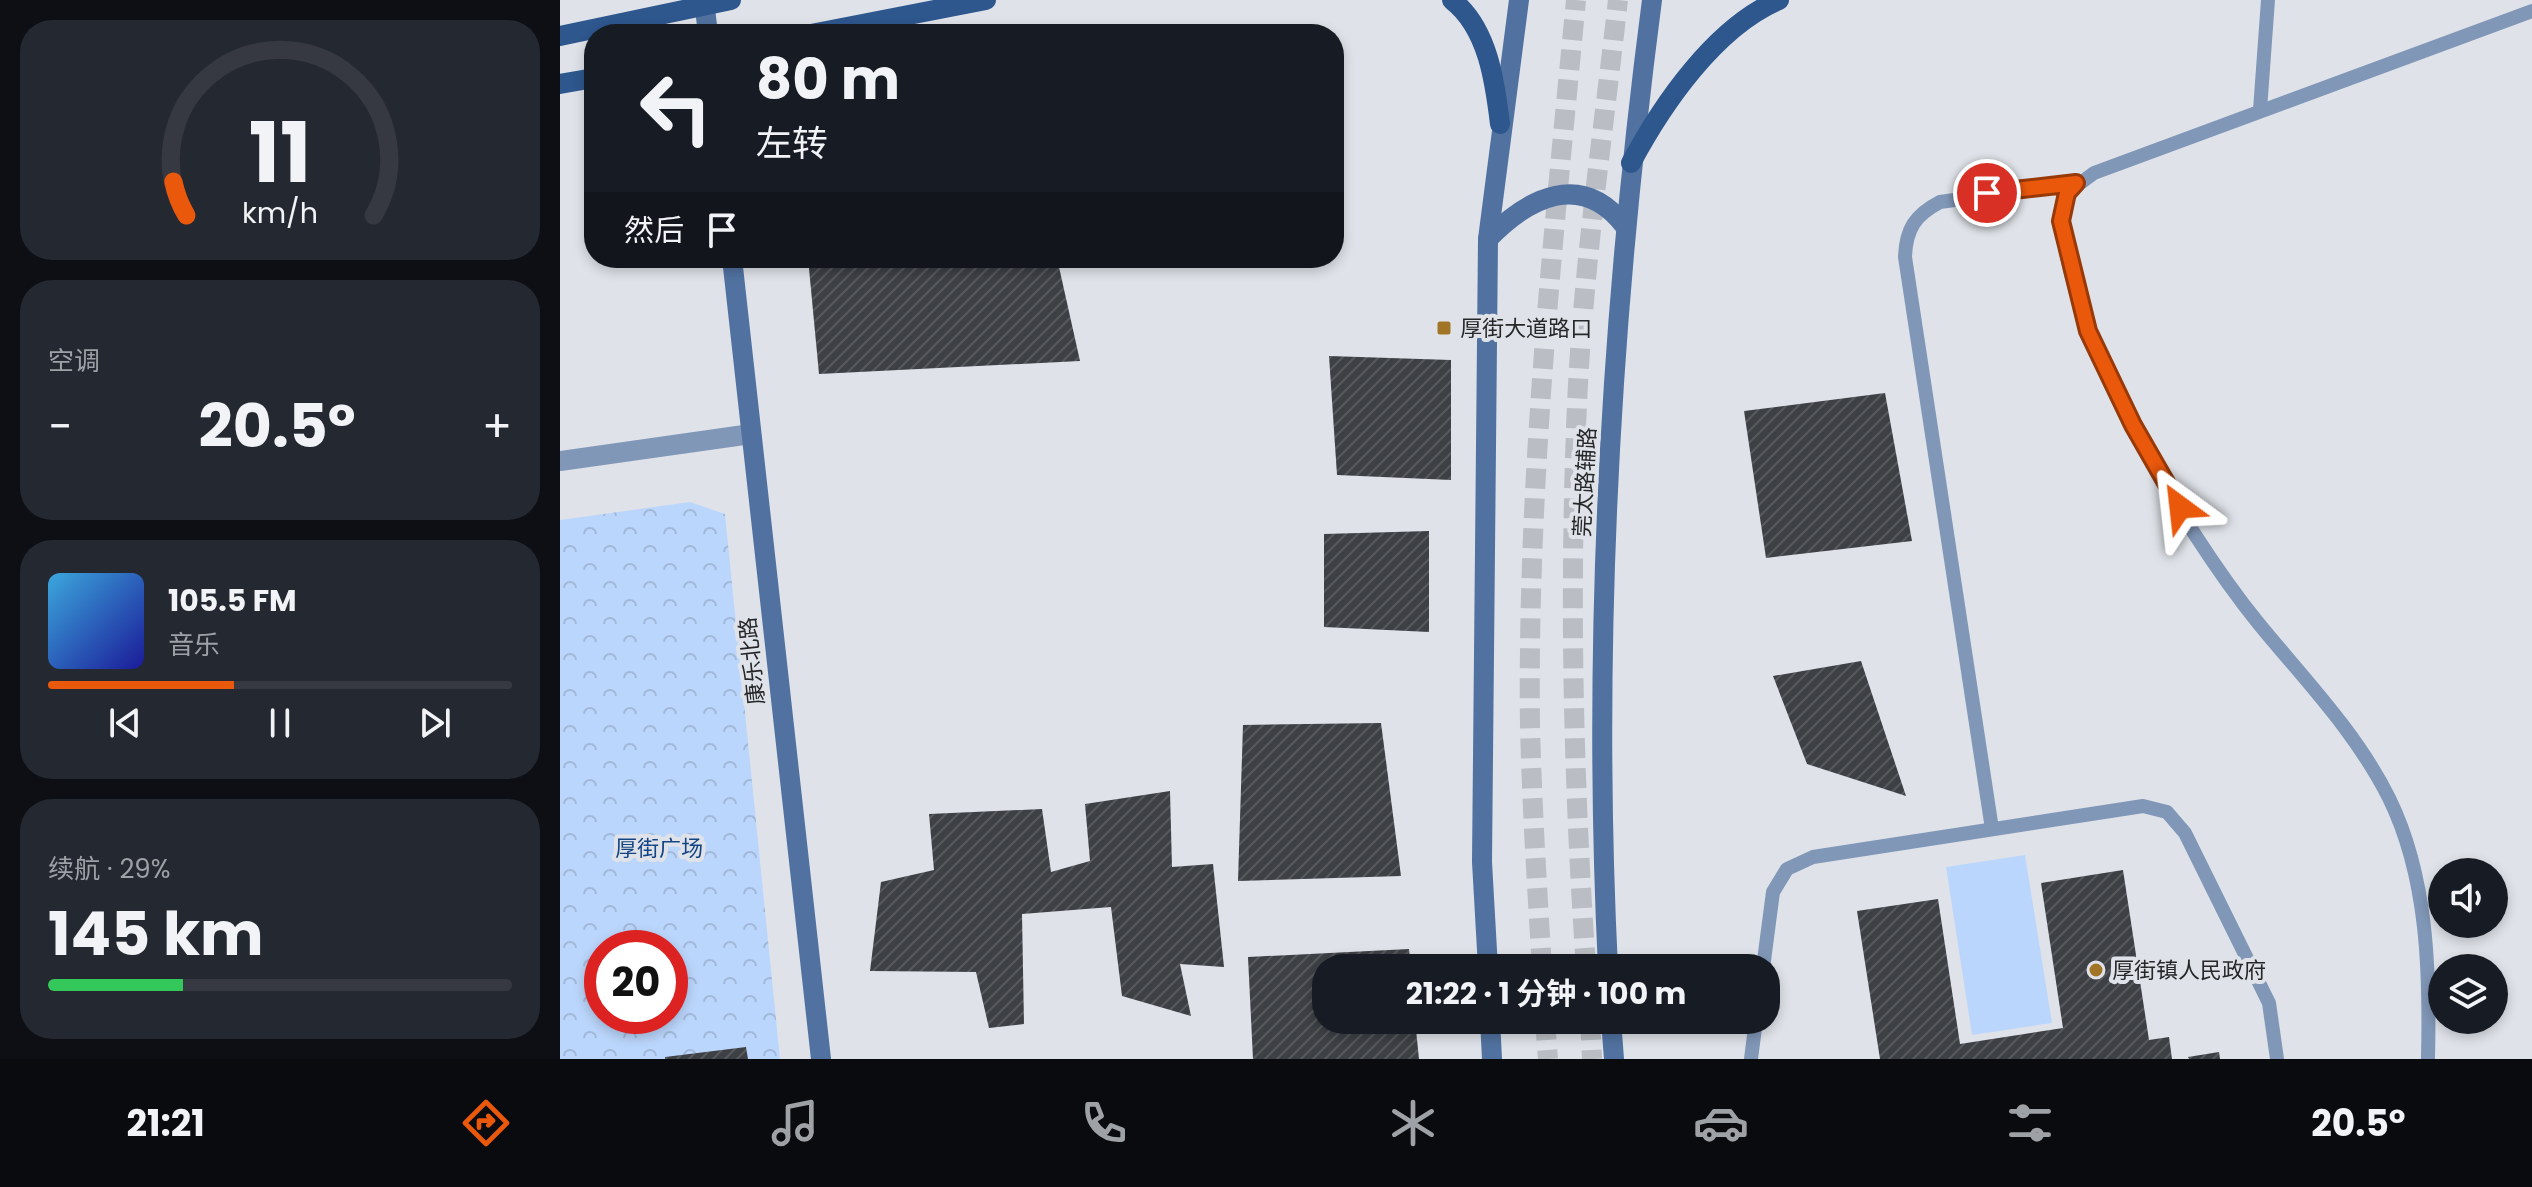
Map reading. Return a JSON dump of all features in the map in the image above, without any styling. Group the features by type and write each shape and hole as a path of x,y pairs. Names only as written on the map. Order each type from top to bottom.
{"main road":[{"path":"613,24 731,0"},
{"path":"862,24 986,0"},
{"path":"1452,0 1461,7 1480,38 1495,80 1500,124"},
{"path":"1487,954 1482,862 1488,239 1500,124 1519,0"},
{"name":"莞太路辅路","path":"1607,954 1600,808 1607,493 1624,225 1652,0"},
{"path":"1631,163 1653,122 1721,40 1779,0"},
{"path":"705,3 707,24"},
{"path":"560,36 584,31"},
{"path":"560,84 584,80"},
{"path":"1488,239 1527,207 1550,196 1573,193 1596,199 1612,210 1624,225"},
{"name":"康乐北路","path":"733,268 821,1059"},
{"path":"1491,1034 1492,1059"},
{"path":"1612,1034 1614,1059"}],"street":[{"path":"560,461 751,434"}],"lane":[{"path":"2260,110 2268,0"},
{"path":"1992,829 1907,272 1906,237 1923,210 1940,202 2076,183 2117,164 2260,110 2532,11"},
{"path":"2076,183 2067,193 2061,221 2079,301 2088,331 2133,425 2196,534 2248,609 2337,716 2369,762 2406,840 2415,876 2430,988 2428,1059"},
{"path":"1765,954 1773,892 1787,869 1813,857 2143,806 2167,812 2185,833 2269,1003 2277,1059"},
{"path":"1751,1059 1754,1034"}],"green space":[{"name":"厚街广场","path":"690,502 725,514 780,1059 560,1059 560,520"},
{"path":"2025,855 2052,1023 1972,1035 1946,867"}],"building":[{"path":"809,268 1059,268 1080,361 819,374"},
{"path":"1329,356 1451,360 1451,480 1337,475"},
{"path":"1885,393 1912,541 1766,558 1744,411"},
{"path":"1429,531 1429,632 1324,627 1324,534"},
{"path":"1861,661 1906,796 1807,764 1773,676"},
{"path":"1381,723 1401,876 1238,881 1243,725"},
{"path":"1170,791 1172,867 1213,864 1224,967 1180,964 1191,1016 1122,996 1111,907 1022,914 1024,1024 989,1028 976,972 870,971 881,882 934,870 929,814 1042,809 1051,872 1090,861 1085,804"},
{"name":"厚街镇人民政府","path":"2123,870 2149,1040 2169,1037 2172,1059 1880,1059 1857,911 1938,899 1960,1044 2063,1028 2041,883"},
{"path":"1409,949 1410,954 1312,954 1312,1034 1416,1034 1419,1059 1253,1059 1248,957"},
{"path":"746,1047 748,1059 665,1059 665,1057"},
{"path":"2219,1052 2220,1059 2188,1057"}],"tunnel":[{"path":"1541,954 1530,726 1533,544 1543,362 1576,0"},
{"path":"1585,954 1574,686 1573,545 1577,404 1594,202 1618,0"},
{"path":"1546,1034 1548,1059"},
{"path":"1591,1034 1592,1059"}],"place":[{"name":"厚街大道路口","path":"1444,328"},
{"name":"厚街镇人民政府","path":"2096,970"}],"route":[{"path":"1987,193 2076,183 2067,193 2061,208 2061,221 2088,331 2133,425 2180,507"}]}
